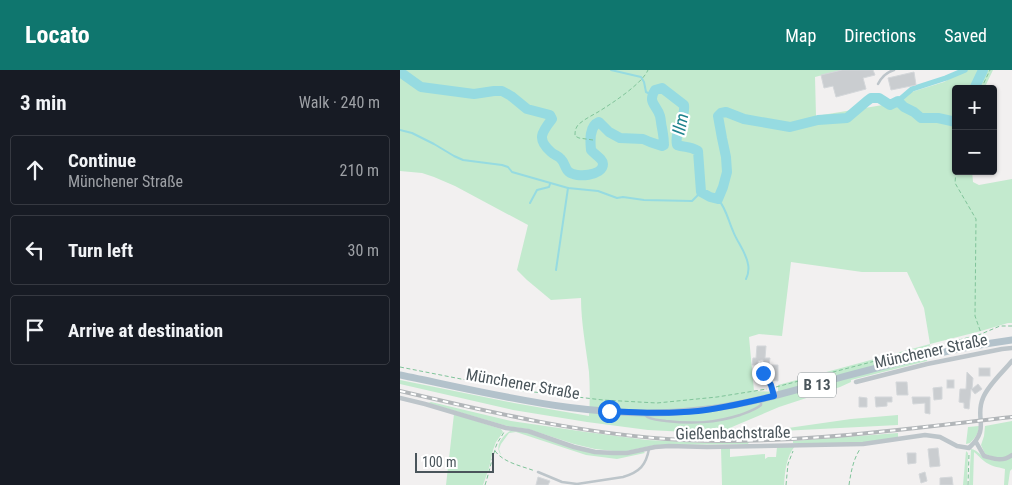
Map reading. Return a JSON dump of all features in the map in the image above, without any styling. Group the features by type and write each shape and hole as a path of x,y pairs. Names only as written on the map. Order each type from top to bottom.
{"main road":[{"name":"B 13","path":"761,399 773,392 923,356 970,346 1012,340"},
{"name":"Münchener Straße","path":"400,375 545,404 592,410 645,413 684,412 705,410 761,399"}],"street":[{"name":"Münchener Straße","path":"856,382 927,364 1012,348"},
{"path":"969,448 979,438 981,431 980,406 984,393 1012,361"},
{"name":"Gießenbachstraße","path":"400,398 506,428 528,431 595,452 613,454 669,446 863,444 925,435 940,437 957,446 969,448"},
{"path":"976,442 984,456 1000,460 1009,458 1012,455"}],"lane":[{"path":"878,84 881,78 894,70"},
{"path":"761,363 763,373 773,392"},
{"path":"645,413 645,416 648,418 701,423 713,422 753,410 761,405 761,399"},
{"path":"538,472 562,484 577,484 630,475 644,464 649,448"}],"path":[{"path":"593,140 575,136 575,130 580,123 608,106 640,81 648,70"},
{"path":"983,85 990,70"},
{"path":"956,175 955,183 976,219 976,316 981,334"},
{"path":"400,367 517,390 603,400 657,403 773,392 1004,326 1012,326"},
{"path":"485,485 495,450 506,428"},
{"path":"786,485 789,458 798,444"},
{"path":"849,485 854,459 863,444"},
{"path":"968,485 969,448"},
{"path":"495,450 504,459 538,472"}],"green space":[{"path":"400,70 842,70 815,77 816,116 895,103 908,93 944,82 966,70 993,70 986,85 952,85 952,175 972,175 973,182 979,185 1012,179 1012,323 930,344 927,361 851,380 851,382 840,387 779,407 732,427 733,429 788,428 851,419 898,415 898,425 726,434 648,430 513,410 400,384 400,380 589,416 589,372 581,298 551,300 517,270 528,225 455,186 422,173 400,171","holes":["791,262 862,272 907,272 924,308 930,344 778,385 778,392 754,391 749,337 759,334 782,336"]},
{"path":"431,402 511,421 647,440 707,443 749,442 748,444 655,445 627,451 595,449 428,403"},
{"path":"454,414 501,429 503,432 496,442 483,485 446,485"},
{"path":"1012,421 1012,469 1008,485 1004,485 1005,469 989,464 974,452 973,485 969,485 971,449 994,461 1009,459 1000,459 985,454 981,445 985,426"},
{"path":"979,426 975,437 970,443 966,444 968,427"},
{"path":"510,431 527,432 594,453 613,455 643,451 645,453 617,459 586,455 516,432 509,433 501,444 499,449 501,455 498,449 500,442"},
{"path":"898,433 898,438 860,443 793,443 793,441"},
{"path":"795,446 788,459 784,485 722,485 721,448 730,448 730,457 765,454 765,459 776,457 777,447"},
{"path":"966,451 968,453 967,485 963,485"}],"building":[{"path":"842,70 873,70 875,75 863,78 866,89 836,97 833,86 824,88 821,75"},
{"path":"914,72 916,85 891,90 888,78"},
{"path":"757,346 766,346 765,358 770,358 769,365 778,365 778,381 772,380 772,371 767,371 763,360 758,361 758,365 752,365 753,358 756,358"},
{"path":"979,368 990,368 990,376 979,376"},
{"path":"967,372 973,378 972,389 978,384 982,389 975,394 971,389 969,409 964,408 964,403 959,402 960,389 966,389"},
{"path":"947,380 954,380 954,388 947,388"},
{"path":"896,382 907,382 908,395 897,395"},
{"path":"942,387 942,399 934,400 933,388"},
{"path":"859,397 867,398 867,407 859,407"},
{"path":"875,397 892,397 892,402 887,402 887,406 876,407"},
{"path":"912,397 930,397 930,414 925,413 925,403 913,404"},
{"path":"938,448 940,466 930,467 928,449"},
{"path":"907,453 916,453 916,463 908,464"},
{"path":"925,472 927,481 921,483 919,474"},
{"path":"538,477 550,481 548,485 536,485"},
{"path":"952,477 953,485 940,485 940,478"}],"waterway":[{"path":"611,70 641,77 646,92 652,95"},
{"path":"898,101 912,89 965,70"},
{"name":"Ilm","path":"976,85 983,70"},
{"name":"Ilm","path":"400,72 421,87 474,94 502,91 527,109 550,115 552,119 543,132 543,143 560,158 569,172 577,175 589,175 602,168 603,162 591,150 590,138 593,127 599,122 609,132 620,138 643,139 662,146 664,145 659,112 652,101 655,90 662,88 684,105 677,135 677,145 698,151 701,192 718,199 727,172 718,116 721,113 726,112 744,119 790,127 818,120 847,118 871,98 879,98 890,105 898,101 921,118 938,118 952,121"},
{"path":"400,130 412,133 463,160 502,165 508,167 512,172 568,188 598,191 617,198 644,200 692,201 701,192"},
{"path":"530,203 537,190 549,187 550,184"},
{"path":"556,270 568,188"},
{"path":"718,199 725,210 747,260 748,274 746,279"}],"railway":[{"path":"400,391 540,422 611,433 683,440 725,441 807,438 1012,417"}],"route":[{"path":"609,411 645,413 698,411 774,396 771,385 763,373"}]}
